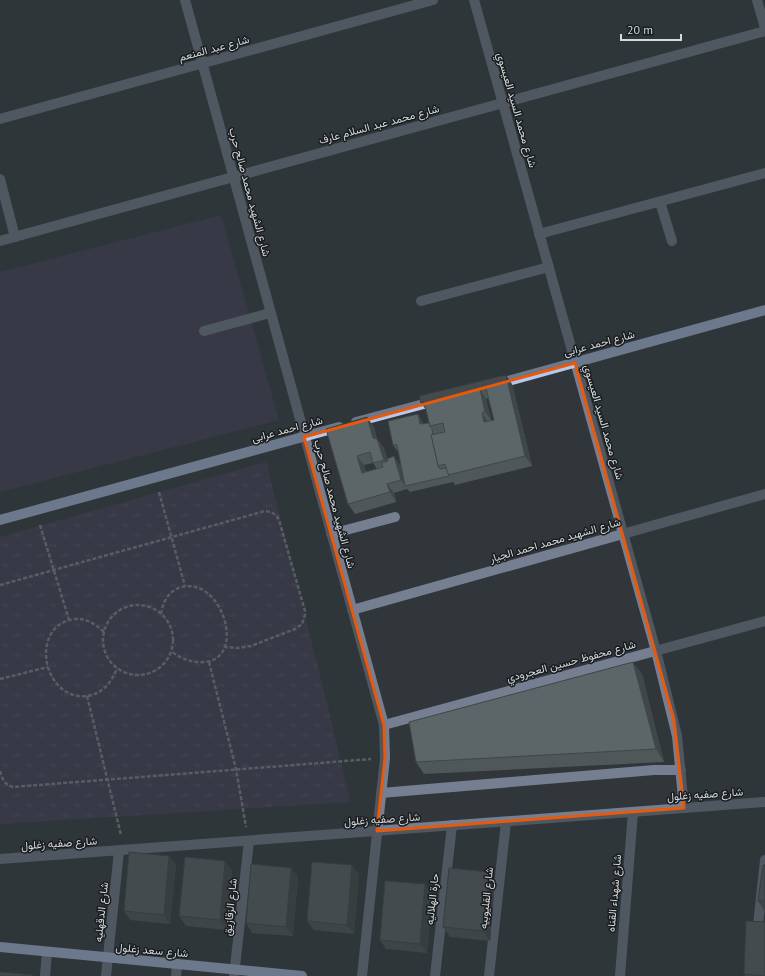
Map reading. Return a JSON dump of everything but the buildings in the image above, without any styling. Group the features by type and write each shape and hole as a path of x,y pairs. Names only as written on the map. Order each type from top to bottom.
{"main road":[{"name":"شارع احمد عرابى","path":"485,387 765,310"},
{"name":"شارع احمد عرابى","path":"0,520 447,398"},
{"name":"شارع سعد زغلول","path":"0,947 177,964 235,973 301,976"}],"street":[{"name":"شارع الشهيد محمد صالح حرب","path":"185,0 384,725 385,758 382,793 362,976"},
{"name":"شارع عبد المنعم","path":"0,119 433,0"},
{"name":"شارع محمد السيد العيسوي","path":"474,0 656,651 675,725 684,808"},
{"path":"757,0 765,30"},
{"name":"شارع محمد عبد السلام عارف","path":"0,241 765,30"},
{"path":"539,234 765,173"},
{"path":"0,179 15,237"},
{"path":"660,202 672,241"},
{"path":"421,301 549,267"},
{"path":"204,331 270,313"},
{"name":"شارع الشهيد محمد احمد الجيار","path":"352,610 765,494"},
{"path":"331,534 395,517"},
{"name":"شارع محفوظ حسين العجرودي","path":"384,725 765,621"},
{"path":"382,793 654,770 681,770"},
{"name":"شارع صفيه زغلول","path":"0,859 765,802"},
{"name":"شارع شهداء القناه","path":"620,976 633,812"},
{"name":"شارع القليوبيه","path":"489,976 506,822"},
{"name":"حارة الهلاليه","path":"435,976 452,825"},
{"name":"شارع الزقازيق","path":"235,973 249,841"},
{"name":"شارع الدقهليه","path":"106,976 122,850"},
{"path":"756,945 765,860"},
{"path":"45,976 47,952"},
{"path":"176,976 177,964"}],"path":[{"path":"155,478 185,586"},
{"path":"36,510 69,620"},
{"path":"0,585 265,511 274,513 279,520 305,611 304,620 299,627 258,645 238,648 225,647"},
{"path":"161,614 162,606 171,593 177,588 194,586 203,590 216,603 221,611 225,624 225,647 221,654 209,662 193,662 170,652"},
{"path":"132,605 142,605 152,608 161,614 170,627 172,643 166,660 152,671 143,674 125,672 117,668 110,661 105,652 103,642 107,623 122,609 132,605"},
{"path":"104,632 97,625 88,620 69,620 60,624 53,631 48,640 46,658 48,667 51,675 62,689 70,693 87,696 103,690 114,676 117,668"},
{"path":"209,662 236,769 249,841"},
{"path":"0,680 48,667"},
{"path":"87,696 108,779 122,850"},
{"path":"0,771 4,782 13,787 385,758"}],"highlighted area":[{"path":"575,363 674,720 684,808 377,831 385,758 384,725 304,437"}],"green space":[{"path":"221,215 279,420 0,492 0,272"},
{"path":"266,462 329,711 350,802 0,824 0,537"}]}
